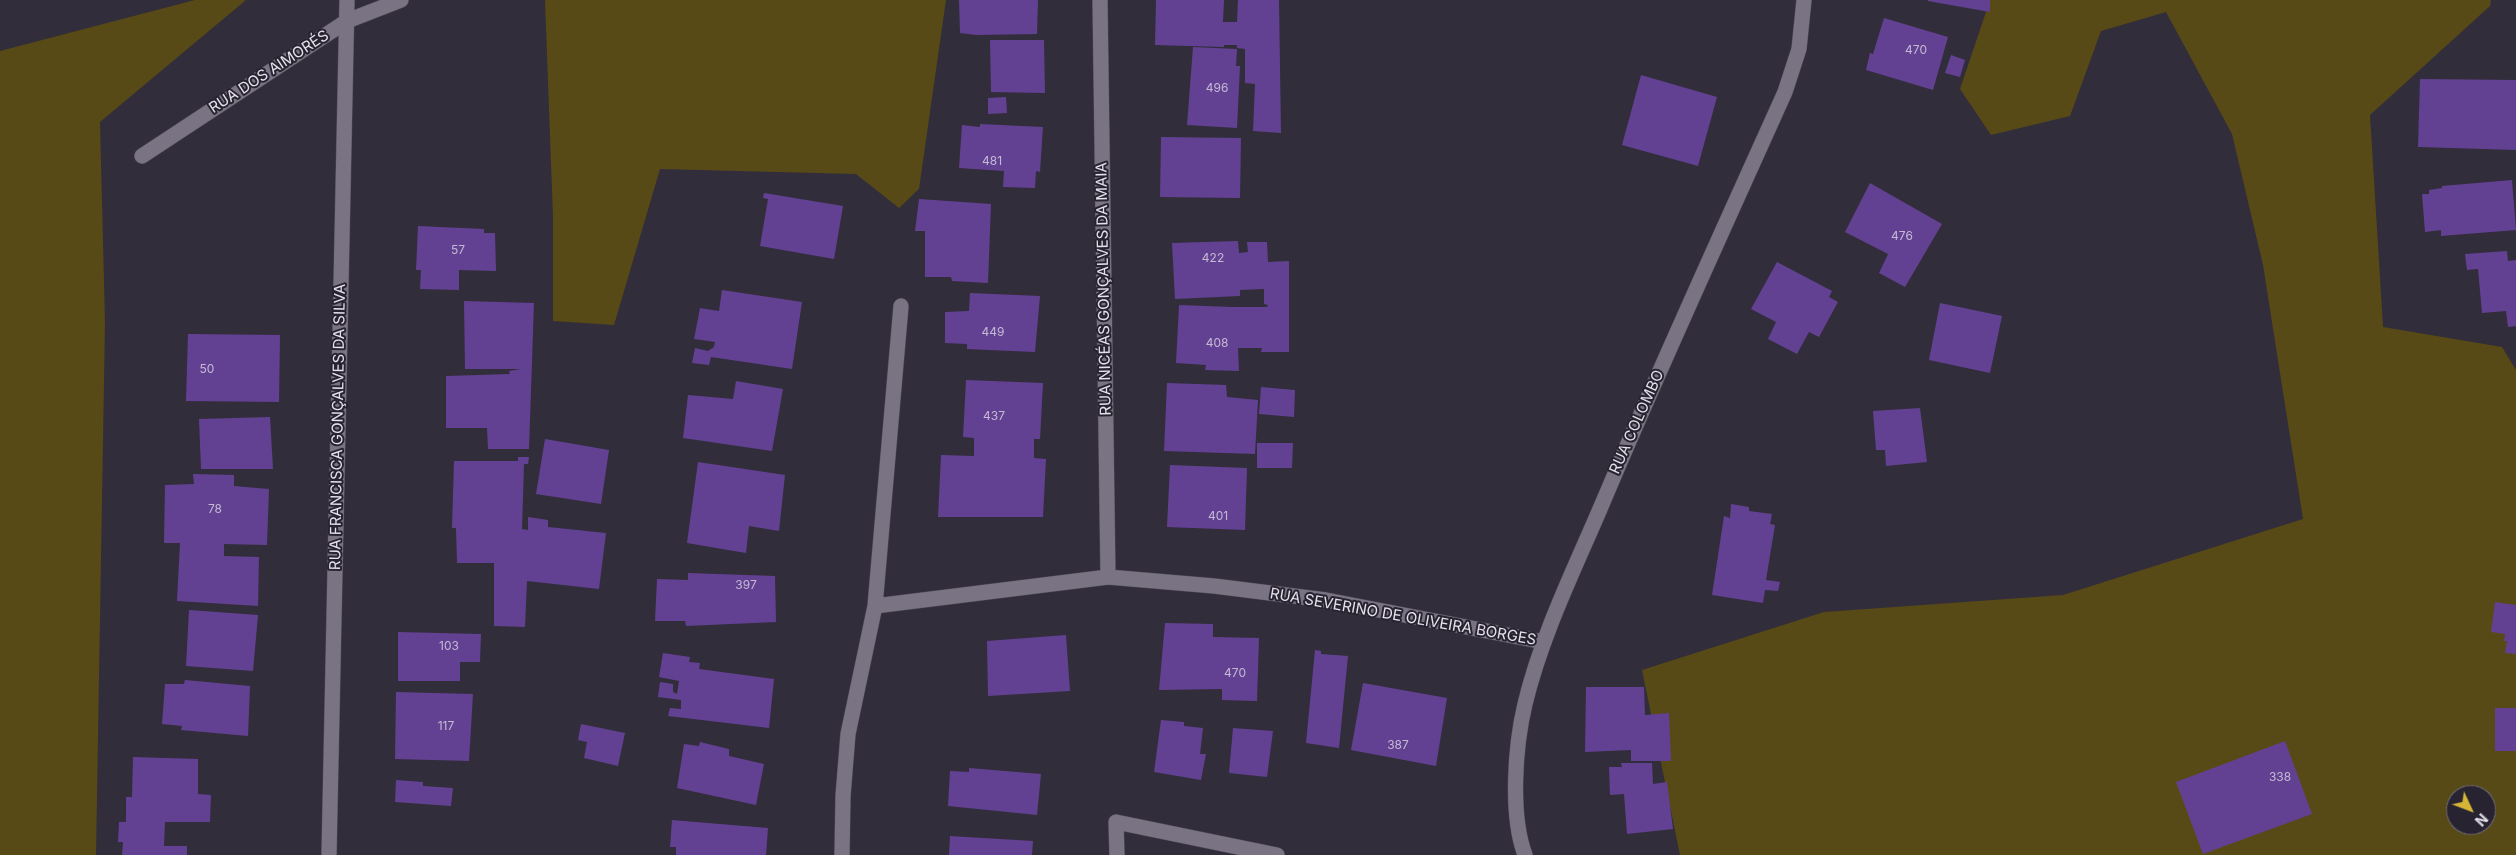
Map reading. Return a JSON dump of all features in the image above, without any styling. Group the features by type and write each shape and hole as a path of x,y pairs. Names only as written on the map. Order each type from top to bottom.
{"street":[{"name":"RUA FRANCISCA GONÇALVES DA SILVA","path":"329,855 348,0"},
{"name":"RUA DOS AIMORÉS","path":"142,156 347,21 401,0"},
{"name":"RUA NICÉAS GONÇALVES DA MAIA","path":"1100,0 1108,577"},
{"name":"RUA COLOMBO","path":"1525,855 1522,846 1516,800 1518,757 1525,705 1544,642 1626,445 1785,92 1799,49 1804,0"},
{"path":"842,855 843,796 848,734 875,606 900,306"},
{"name":"RUA SEVERINO DE OLIVEIRA BORGES","path":"875,606 1108,577 1214,586 1326,600 1544,642"},
{"path":"1117,855 1116,822 1277,855"}],"shaded area":[{"path":"195,0 246,0 100,122 105,322 96,855 0,855 0,51"},
{"path":"545,0 946,0 919,189 899,208 856,174 660,169 614,325 553,321 553,217"},
{"path":"1990,0 2491,0 2490,6 2370,115 2383,327 2502,347 2516,370 2516,855 1680,855 1642,670 1824,612 2063,595 2303,519 2263,265 2232,134 2166,12 2101,31 2070,116 1991,135 1960,89"}],"building":[{"path":"959,0 1038,0 1037,34 976,35 960,33"},
{"path":"1156,0 1224,0 1223,22 1237,22 1238,0 1279,0 1281,133 1253,131 1255,84 1245,83 1245,49 1237,48 1237,45 1224,45 1224,47 1155,45"},
{"path":"1990,0 1990,12 1928,1"},
{"path":"1884,18 1948,37 1933,90 1866,70 1870,53 1873,54"},
{"path":"990,40 1044,40 1045,93 991,92"},
{"path":"1193,47 1237,49 1236,66 1240,66 1237,128 1187,125"},
{"path":"1951,55 1965,60 1960,77 1945,73"},
{"path":"1641,75 1717,97 1698,166 1622,145"},
{"path":"2420,79 2516,80 2516,150 2418,147"},
{"path":"1006,97 1007,113 988,114 988,98"},
{"path":"980,124 1043,127 1040,172 1036,171 1035,188 1003,187 1004,171 959,168 962,125 980,127"},
{"path":"1161,137 1241,138 1240,198 1160,197"},
{"path":"2512,180 2516,230 2441,236 2441,230 2425,232 2422,194 2429,194 2429,190 2442,188 2442,186"},
{"path":"1870,183 1942,224 1905,287 1879,273 1888,254 1845,232"},
{"path":"764,193 843,206 834,259 760,246 768,199 763,198"},
{"path":"919,199 991,204 988,283 952,281 951,277 925,277 925,231 915,231"},
{"path":"418,226 484,229 484,233 495,233 496,271 459,270 459,290 420,289 421,270 416,270"},
{"path":"1238,241 1239,253 1248,252 1247,242 1267,242 1268,262 1289,261 1289,352 1261,352 1262,348 1238,348 1239,371 1205,370 1206,365 1176,363 1179,305 1267,307 1268,305 1264,304 1264,289 1240,290 1240,296 1175,299 1172,243"},
{"path":"2507,251 2508,261 2516,260 2516,326 2508,327 2506,311 2482,313 2478,269 2467,270 2465,254"},
{"path":"1777,262 1832,291 1829,297 1838,302 1819,337 1809,332 1797,354 1768,339 1776,322 1751,309"},
{"path":"722,290 802,302 792,369 711,357 709,365 692,363 695,348 708,351 714,347 715,342 694,339 700,308 719,311"},
{"path":"970,293 1040,296 1035,352 967,349 967,344 945,343 945,312 969,311"},
{"path":"464,301 534,303 529,449 488,449 487,428 446,428 446,376 510,374 509,371 521,369 465,369"},
{"path":"1940,303 2002,316 1990,373 1929,360"},
{"path":"188,334 280,335 279,402 186,401"},
{"path":"966,380 1043,383 1040,439 1034,439 1034,458 1046,459 1043,517 938,517 941,455 974,456 974,438 963,437"},
{"path":"736,381 783,389 772,451 683,438 688,395 733,399"},
{"path":"1167,383 1226,385 1227,397 1258,400 1255,454 1164,451"},
{"path":"1261,387 1295,390 1294,417 1259,414"},
{"path":"1920,408 1927,462 1886,466 1885,450 1876,450 1873,411"},
{"path":"270,417 273,469 201,469 199,419"},
{"path":"545,439 609,450 601,504 536,494"},
{"path":"1257,443 1293,443 1292,468 1257,468"},
{"path":"518,457 529,457 528,464 524,464 522,529 528,530 528,517 548,520 548,527 606,533 599,589 527,581 525,627 494,626 494,563 457,563 456,528 452,528 454,461 518,461"},
{"path":"698,462 785,475 779,531 749,526 746,553 687,543"},
{"path":"1170,465 1247,468 1245,530 1167,527"},
{"path":"193,474 234,475 234,486 269,489 267,545 224,544 224,556 259,557 258,606 177,601 180,543 164,543 165,485 194,484"},
{"path":"1731,504 1749,507 1749,511 1772,514 1770,524 1775,525 1766,580 1780,582 1778,591 1765,590 1763,603 1712,595 1724,516 1730,518"},
{"path":"688,573 775,576 776,622 686,626 685,621 655,621 657,579 688,580"},
{"path":"2495,602 2516,605 2516,654 2505,653 2507,641 2504,641 2505,634 2491,632"},
{"path":"189,610 258,615 253,671 186,666"},
{"path":"1165,623 1213,624 1213,637 1259,638 1257,701 1222,700 1222,689 1159,690"},
{"path":"398,632 481,634 480,662 460,662 460,681 398,681"},
{"path":"1066,635 1070,691 988,696 987,641"},
{"path":"1315,650 1321,651 1321,654 1348,656 1339,748 1306,743"},
{"path":"663,653 690,657 689,662 700,663 699,669 774,679 769,728 668,716 670,708 681,709 681,700 658,697 660,682 673,684 673,692 677,694 679,681 659,677"},
{"path":"185,680 250,686 248,736 181,730 182,726 162,724 165,684 184,684"},
{"path":"1363,683 1447,698 1436,766 1351,750"},
{"path":"1586,687 1644,687 1645,715 1669,713 1671,761 1631,761 1631,750 1585,752"},
{"path":"396,692 473,694 469,761 395,759"},
{"path":"2495,708 2516,708 2516,751 2495,751"},
{"path":"1161,720 1184,722 1184,726 1203,728 1200,754 1206,754 1201,780 1154,772"},
{"path":"581,724 625,733 618,766 584,758 587,742 578,740"},
{"path":"1233,728 1273,731 1267,777 1229,773"},
{"path":"2285,741 2312,814 2203,854 2176,782"},
{"path":"700,742 729,749 729,756 764,764 756,805 677,788 684,744 699,746"},
{"path":"133,757 198,759 198,794 211,795 210,822 165,822 164,846 187,846 187,855 122,855 123,842 118,842 119,822 126,822 126,797 132,797"},
{"path":"1621,763 1652,763 1653,784 1667,782 1673,829 1627,834 1624,794 1610,795 1609,767 1622,767"},
{"path":"969,768 1041,774 1037,815 948,806 950,771 969,772"},
{"path":"396,780 423,782 423,786 453,788 451,806 395,802"},
{"path":"672,820 768,828 766,855 676,855 676,847 670,847"},
{"path":"950,836 1033,841 1032,855 949,855"}]}
